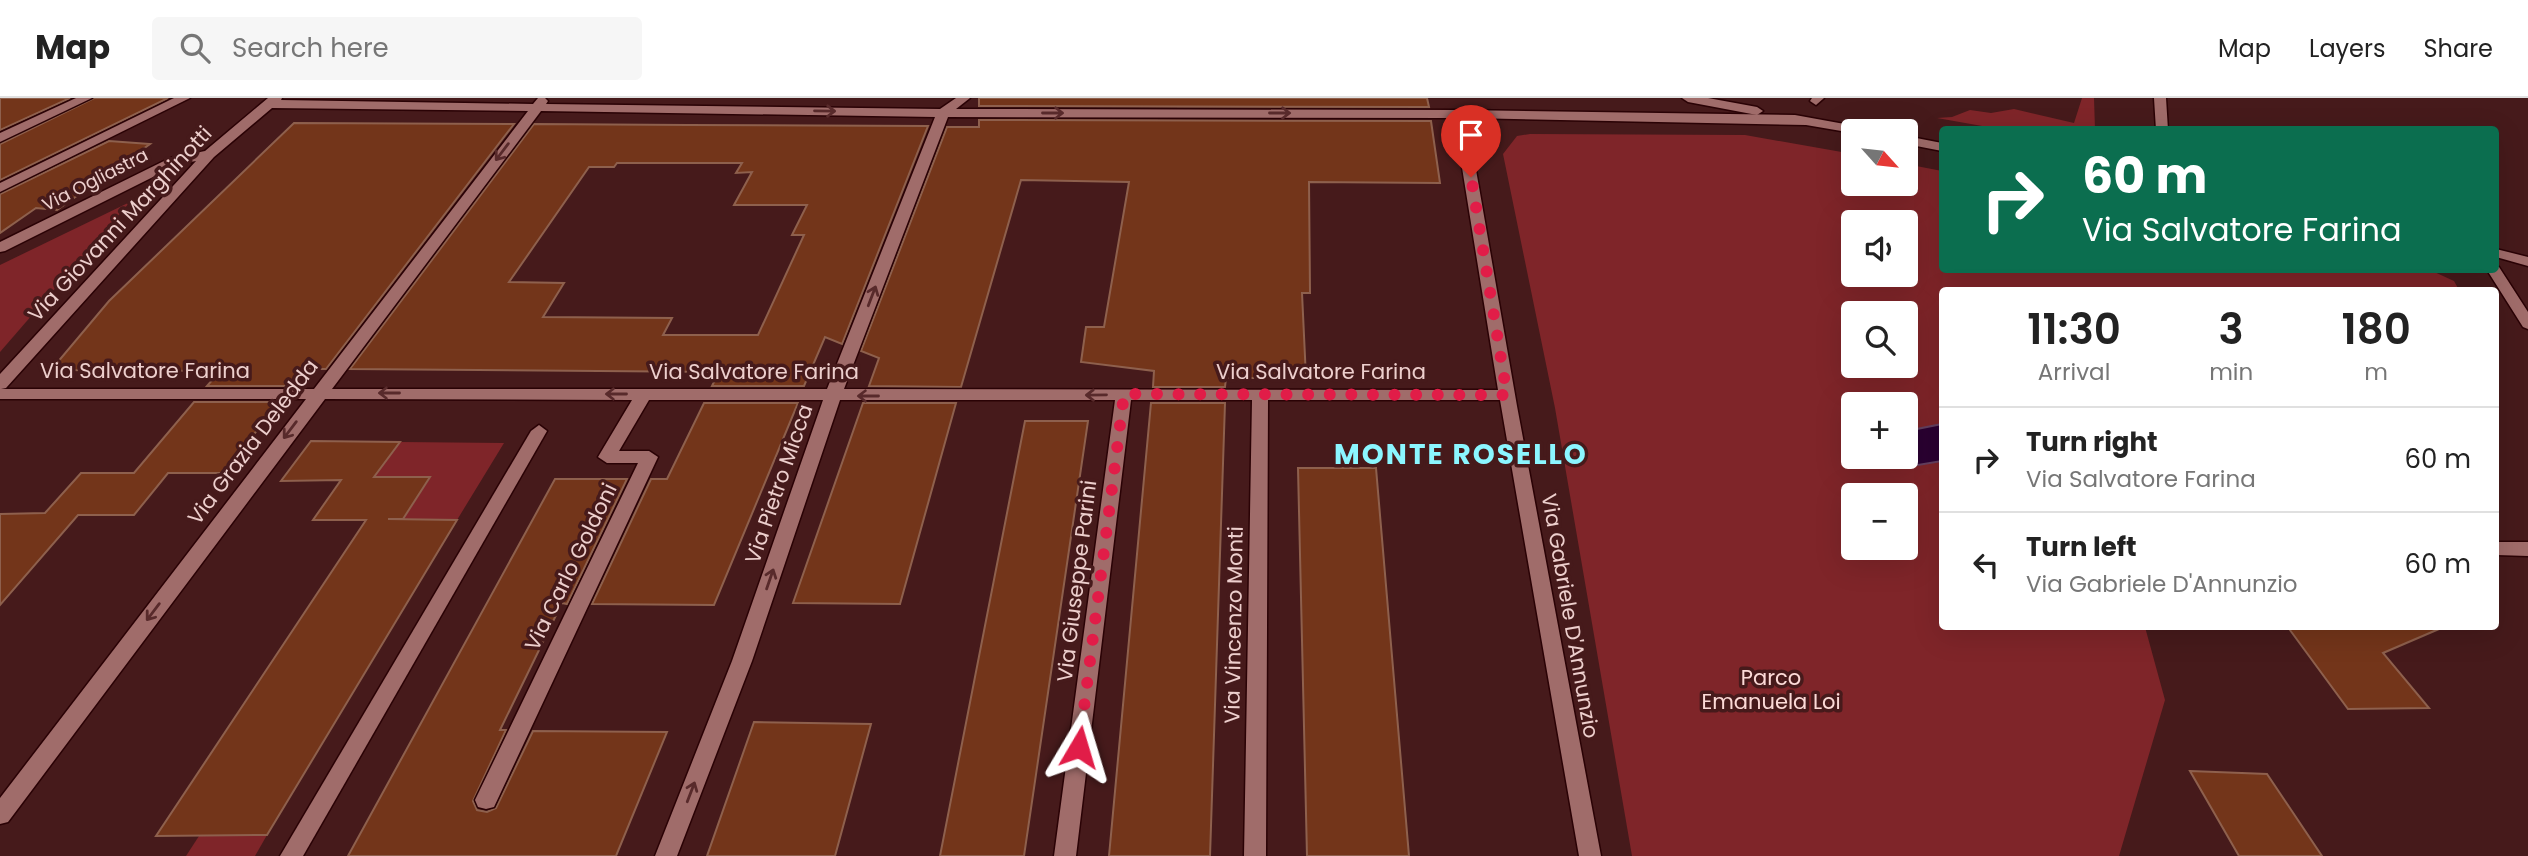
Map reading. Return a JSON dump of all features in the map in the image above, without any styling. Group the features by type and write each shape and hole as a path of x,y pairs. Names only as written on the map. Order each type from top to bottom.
{"street":[{"path":"0,138 86,98"},
{"path":"0,188 184,98"},
{"path":"779,110 786,98"},
{"path":"943,113 964,98"},
{"path":"1460,114 1473,98"},
{"path":"1688,98 1841,127"},
{"path":"2160,98 2162,126"},
{"path":"273,101 540,102 943,113 1460,114 1806,121"},
{"name":"Via Giovanni Marghinotti","path":"0,384 209,154 273,101"},
{"name":"Via Grazia Deledda","path":"0,816 540,102"},
{"name":"Via Pietro Micca","path":"666,856 742,661 833,396 943,113"},
{"name":"Via Gabriele D'Annunzio","path":"1460,114 1507,395 1590,856"},
{"path":"1918,142 1939,146"},
{"name":"Via Ogliastra","path":"0,248 175,161 209,154"},
{"path":"2499,253 2528,255"},
{"path":"2499,254 2528,262"},
{"path":"2496,273 2528,324"},
{"name":"Via Salvatore Farina","path":"0,394 1507,395"},
{"name":"Via Carlo Goldoni","path":"486,800 649,457 607,457 644,394"},
{"name":"Via Giuseppe Parini","path":"1065,856 1124,394"},
{"name":"Via Vincenzo Monti","path":"1255,856 1260,394"},
{"path":"291,856 539,430"},
{"path":"2499,549 2528,549"}],"green space":[{"path":"2082,98 2094,98 2095,126 1982,126 1937,118 1952,117 1970,110 1991,113 2014,109 2074,123"},
{"name":"Parco Emanuela Loi","path":"1530,134 1745,135 1841,152 1841,196 1918,196 1918,166 1939,170 1939,273 2437,273 2454,281 2457,287 1939,287 1939,630 2146,630 2165,700 2119,856 1632,856 1555,408 1503,154 1517,136"},
{"path":"130,202 0,352 0,265"},
{"path":"400,442 504,443 457,520 403,520 430,478 374,477"},
{"path":"267,835 255,856 186,856 199,836"}],"shaded area":[{"path":"1939,425 1939,462 1918,465 1918,429"}],"building":[{"path":"0,98 70,98 0,130"},
{"path":"94,98 168,98 0,180 0,144"},
{"path":"979,98 1427,98 1429,107 979,106"},
{"path":"979,120 1431,121 1440,183 1309,182 1310,293 1302,293 1306,378 1226,378 1225,387 1153,387 1154,371 1081,362 1086,327 1104,327 1129,182 1021,180 961,387 869,386 879,358 861,351 947,127 979,127"},
{"path":"294,123 514,124 326,369 304,369 290,386 207,386 220,371 51,370 109,301"},
{"path":"534,124 928,126 842,344 825,337 804,386 712,386 719,372 350,369","holes":["617,163 742,163 736,173 752,172 734,205 807,205 792,235 804,235 758,335 663,335 672,318 543,317 564,283 509,282 589,167 614,167"]},
{"path":"109,141 150,144 57,210 36,208 0,233 0,194"},
{"path":"194,402 279,402 224,473 168,473 134,515 78,515 0,605 0,514 45,513 81,473 134,473"},
{"path":"704,403 798,403 714,605 592,604 651,479 667,479"},
{"path":"863,403 956,403 900,604 793,603"},
{"path":"1151,403 1225,403 1210,856 1109,856"},
{"path":"1025,421 1088,421 1024,856 940,856"},
{"path":"311,441 400,442 374,477 430,477 403,519 388,519 457,520 267,835 156,836 366,520 313,520 341,480 281,481"},
{"path":"1298,468 1376,468 1409,856 1307,856"},
{"path":"555,479 627,479 567,604 562,603 500,730 506,730 473,801 477,810 487,812 496,808 533,731 667,732 616,856 348,856"},
{"path":"2290,630 2437,630 2383,653 2429,708 2348,709"},
{"path":"754,722 871,724 835,856 707,856"},
{"path":"2190,771 2267,774 2322,856 2239,856"}],"district":[{"name":"MONTE ROSELLO","path":"1461,454"}],"route":[{"path":"1079,747 1124,394 1507,395 1500,339 1471,177"}]}
